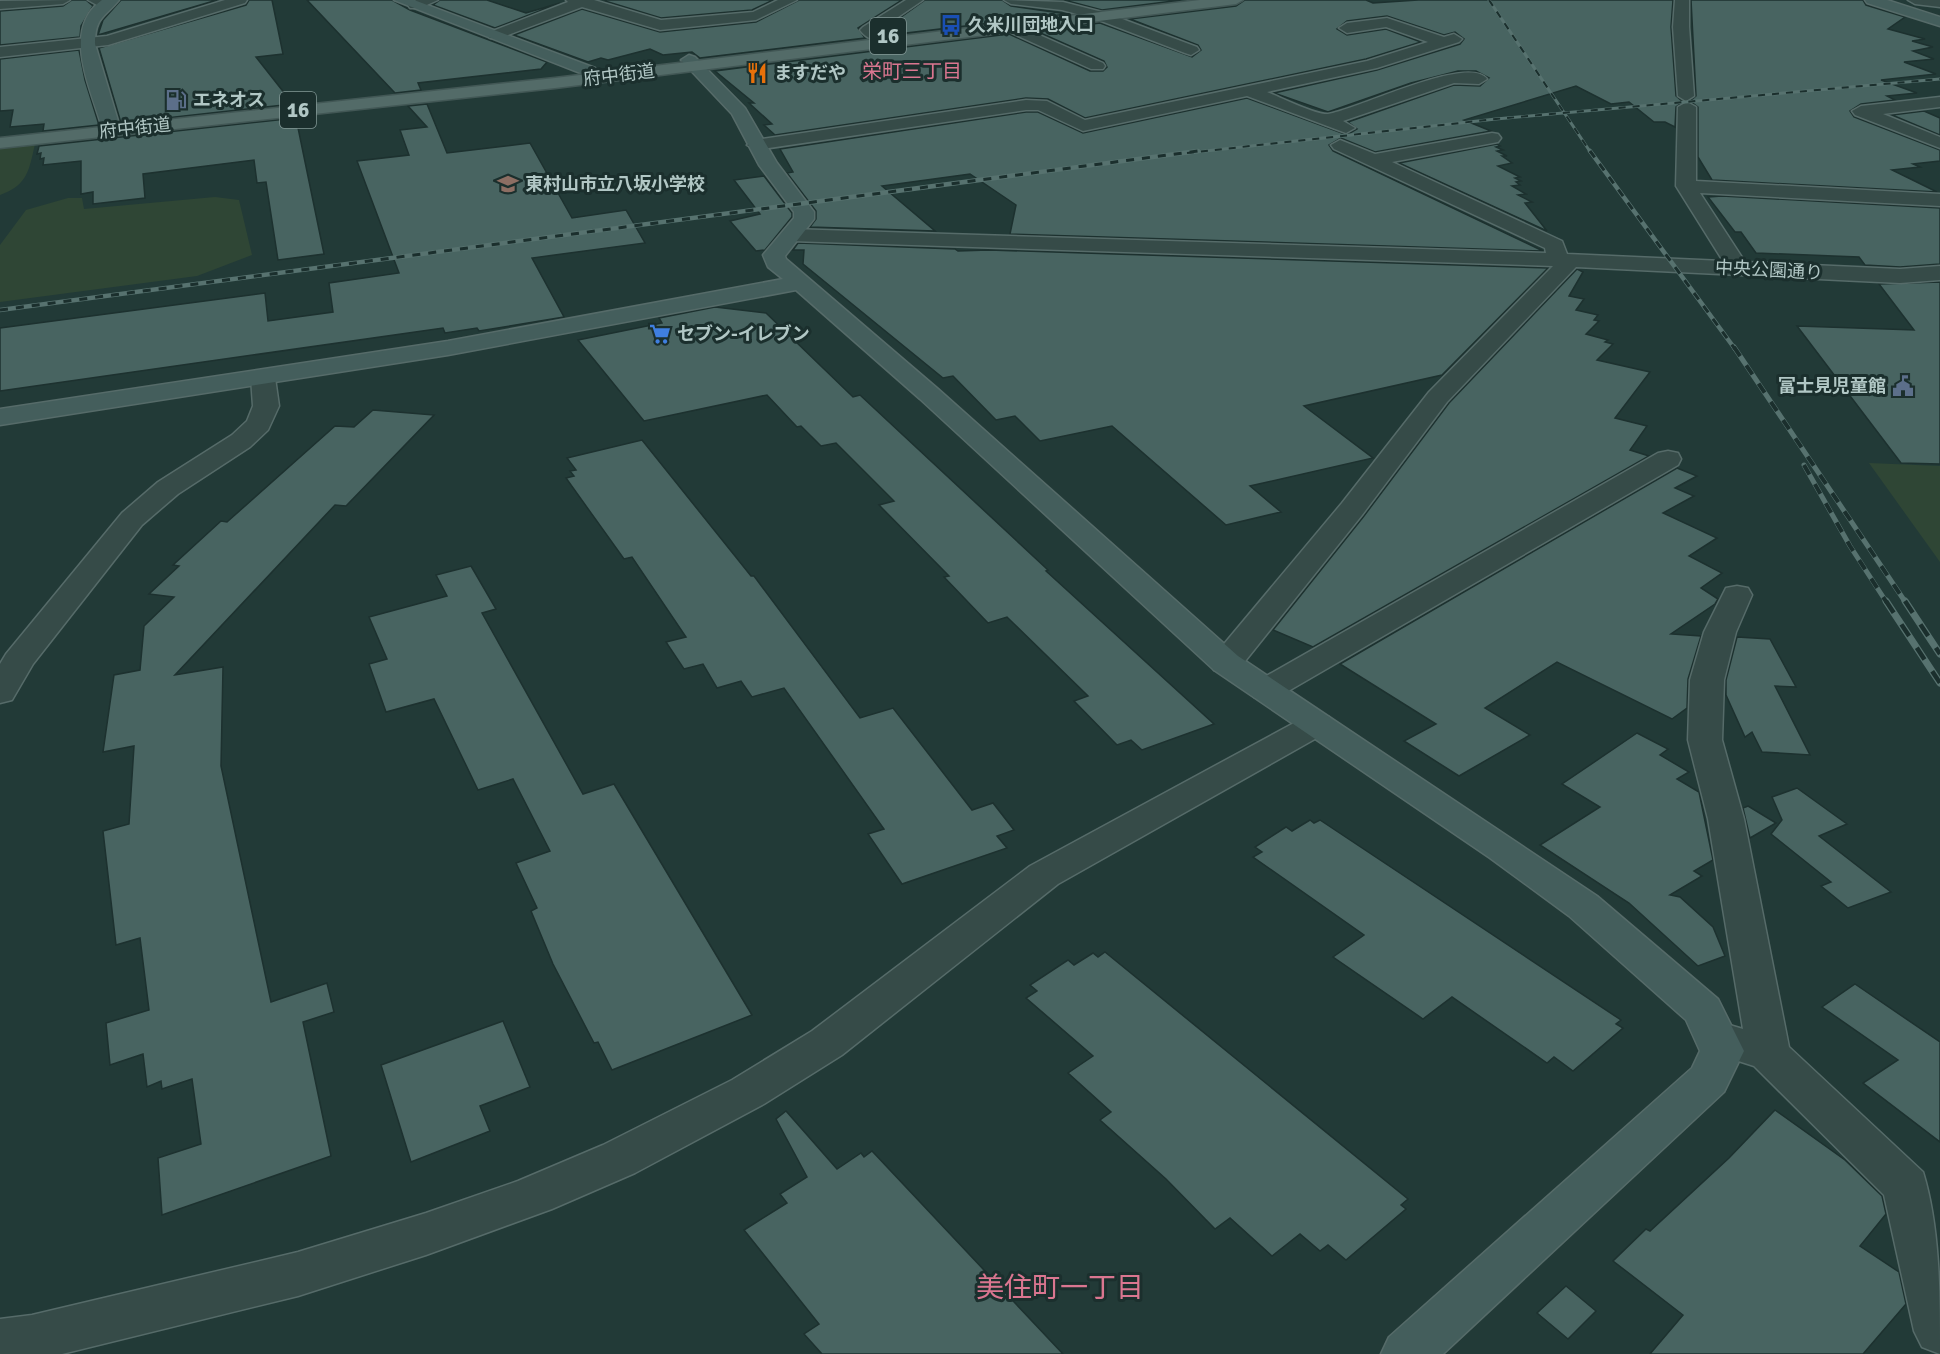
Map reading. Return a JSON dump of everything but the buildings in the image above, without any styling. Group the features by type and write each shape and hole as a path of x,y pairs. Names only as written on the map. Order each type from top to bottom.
{"main road":[{"name":"府中街道","path":"692,63 880,37 1186,0"},
{"name":"府中街道","path":"0,136 111,127 1236,0"},
{"name":"府中街道","path":"0,143 111,127"}],"street":[{"path":"0,5 63,0"},
{"path":"0,52 108,40 240,0"},
{"path":"408,3 431,0"},
{"path":"495,35 581,0 616,14 660,25 756,16 784,3"},
{"path":"880,37 868,30 916,0"},
{"path":"1011,0 1068,3 1084,12 1101,16 1191,50 1173,53"},
{"path":"1682,0 1681,27 1687,101 1686,186 1739,269"},
{"path":"1873,0 1890,0"},
{"path":"1873,0 1940,22"},
{"path":"1915,0 1940,3"},
{"path":"100,2 87,29 87,44 111,127"},
{"path":"748,2 784,3"},
{"path":"408,3 592,74"},
{"path":"1410,52 1347,28 1413,18"},
{"path":"756,145 1026,105 1041,105 1083,126 1371,65 1448,40 1387,22"},
{"path":"1010,27 1096,66"},
{"path":"692,63 739,112 768,165 804,212 804,219 774,255 776,262 929,394 1226,663 1503,849 1583,906 1703,1010 1722,1051 1708,1080 1407,1354"},
{"path":"1327,120 1453,78 1479,79"},
{"path":"1226,663 1438,398 1564,260 1555,245 1374,160 1344,137 1327,120 1249,91"},
{"path":"1940,102 1861,111 1940,143"},
{"path":"1374,160 1492,138"},
{"path":"1686,186 1940,200"},
{"name":"中央公園通り","path":"791,235 1564,260 1900,276 1940,273"},
{"path":"0,417 263,378 533,333 800,283"},
{"path":"0,693 9,663 132,519 168,488 241,441 259,424 266,406 263,378"},
{"path":"1266,690 1668,459"},
{"path":"1737,595 1720,632 1707,680 1705,740 1726,819 1769,1054"},
{"path":"0,1343 32,1338 298,1274 535,1195 619,1159 748,1092 827,1044 1044,875 1125,828 1317,724"},
{"path":"1716,1037 1769,1054 1906,1186 1940,1331"}],"green space":[{"path":"35,144 26,176 16,186 0,195 0,148"},
{"path":"215,197 239,200 252,255 197,276 0,302 0,245 26,210 68,198 82,198 84,209"},
{"path":"1869,463 1940,466 1940,562"}],"railway":[{"path":"1489,0 1564,113"},
{"path":"1564,113 1940,79"},
{"path":"1187,153 1564,113"},
{"path":"1564,113 1591,153"},
{"path":"0,310 1198,151"},
{"path":"1590,151 1735,349"},
{"path":"1734,347 1906,603"},
{"path":"1804,465 1850,546 1887,603"},
{"path":"1886,601 1940,683"},
{"path":"1905,601 1940,654"}],"place":[{"name":"久米川団地入口","path":"951,25"},
{"name":"ますだや","path":"757,73"},
{"name":"エネオス","path":"176,100"},
{"name":"東村山市立八坂小学校","path":"508,184"},
{"name":"セブン-イレブン","path":"660,334"},
{"name":"富士見児童館","path":"1903,386"}],"district":[{"name":"栄町三丁目","path":"912,71"},
{"name":"美住町一丁目","path":"1060,1288"}]}
